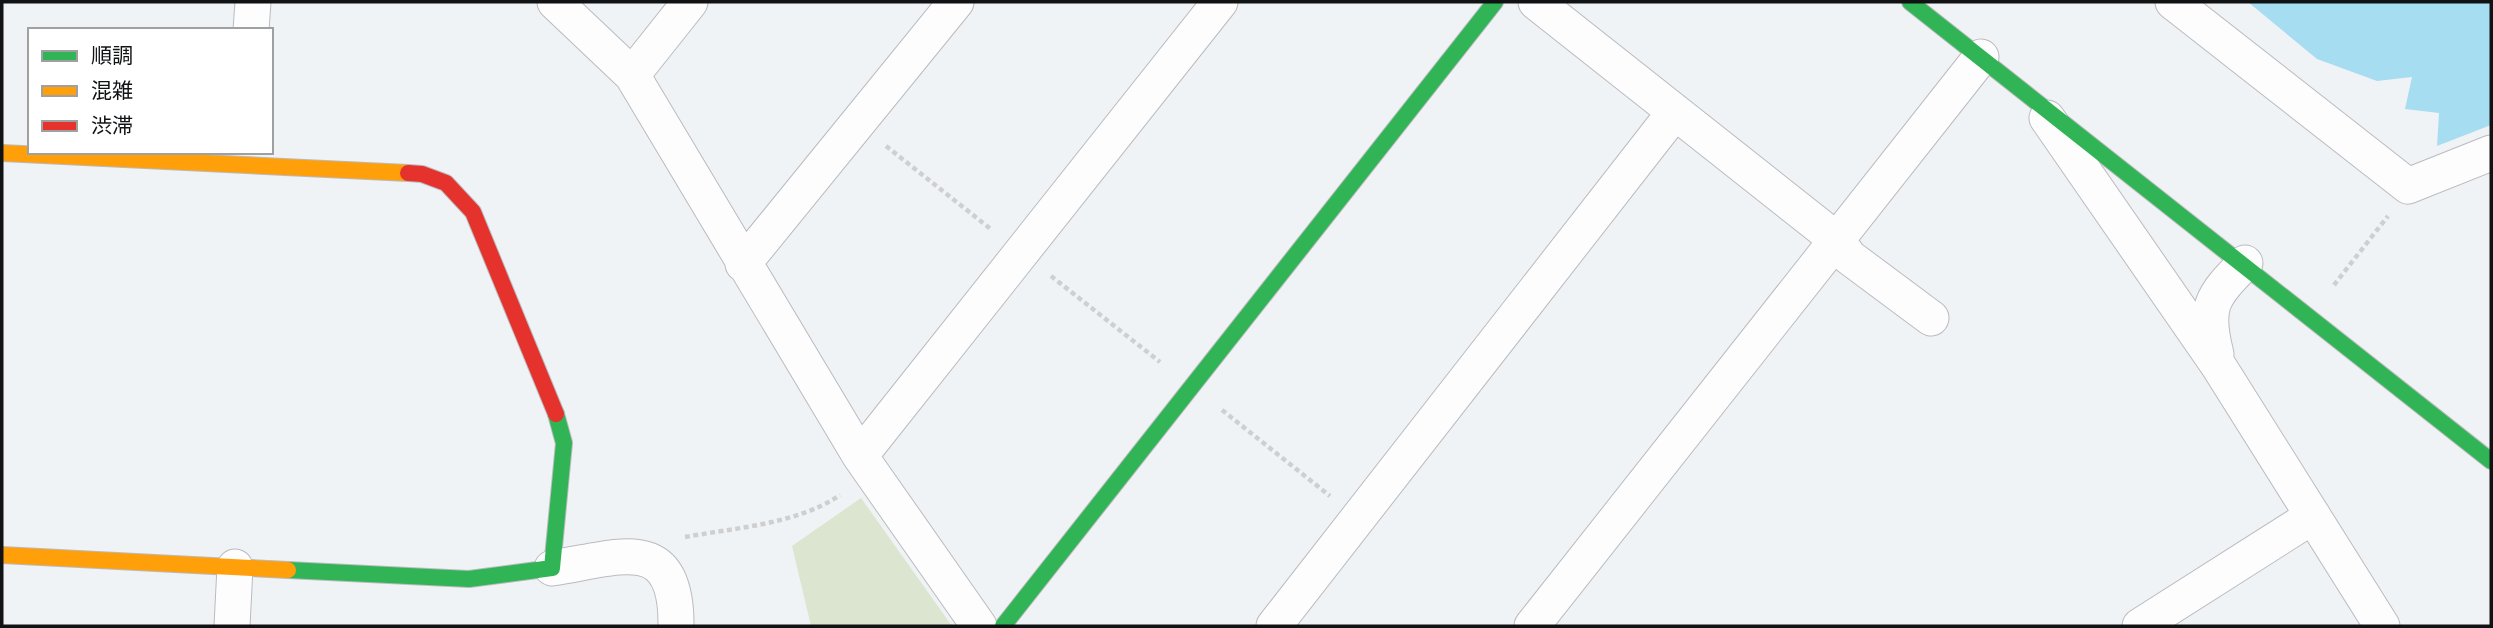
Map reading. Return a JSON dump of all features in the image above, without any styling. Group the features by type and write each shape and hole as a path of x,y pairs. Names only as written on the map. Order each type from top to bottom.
{"street":[{"path":"251,28 253,2"},
{"path":"555,2 632,75 865,464 979,626"},
{"path":"632,75 690,2"},
{"path":"743,264 956,2"},
{"path":"865,464 1021,253 1220,2"},
{"path":"1003,626 1495,2"},
{"path":"1536,2 1837,240 1849,257 1931,318"},
{"path":"1910,2 2245,263 2491,461"},
{"path":"2174,2 2408,186 2491,153"},
{"path":"1532,626 1981,57"},
{"path":"2037,103 2218,365 2382,626"},
{"path":"1274,626 1674,113"},
{"path":"2,153 28,154"},
{"path":"42,154 242,159 422,174 444,179 460,193 473,212 558,419 564,443 552,568"},
{"path":"2218,365 2210,330 2209,307 2219,289 2245,263"},
{"path":"2140,626 2313,516"},
{"path":"2,555 469,579 628,557 657,562 668,574 676,626"},
{"path":"232,626 235,567"}],"path":[{"path":"857,124 1359,518"},
{"path":"2334,285 2408,186"},
{"path":"683,537 769,521 824,506 865,464"}],"green space":[{"path":"861,498 952,626 811,626 792,546"}],"water":[{"path":"2248,2 2491,2 2491,125 2437,146 2439,113 2405,109 2412,77 2377,81 2317,59"}],"traffic: fast":[{"path":"1003,626 1495,2"},
{"path":"1910,2 2491,461"},
{"path":"288,570 469,579 552,568 564,443 556,414"}],"traffic: slow":[{"path":"2,153 408,173"},
{"path":"2,555 288,570"}],"traffic: jam":[{"path":"408,173 422,174 446,183 473,212 556,414"}]}
